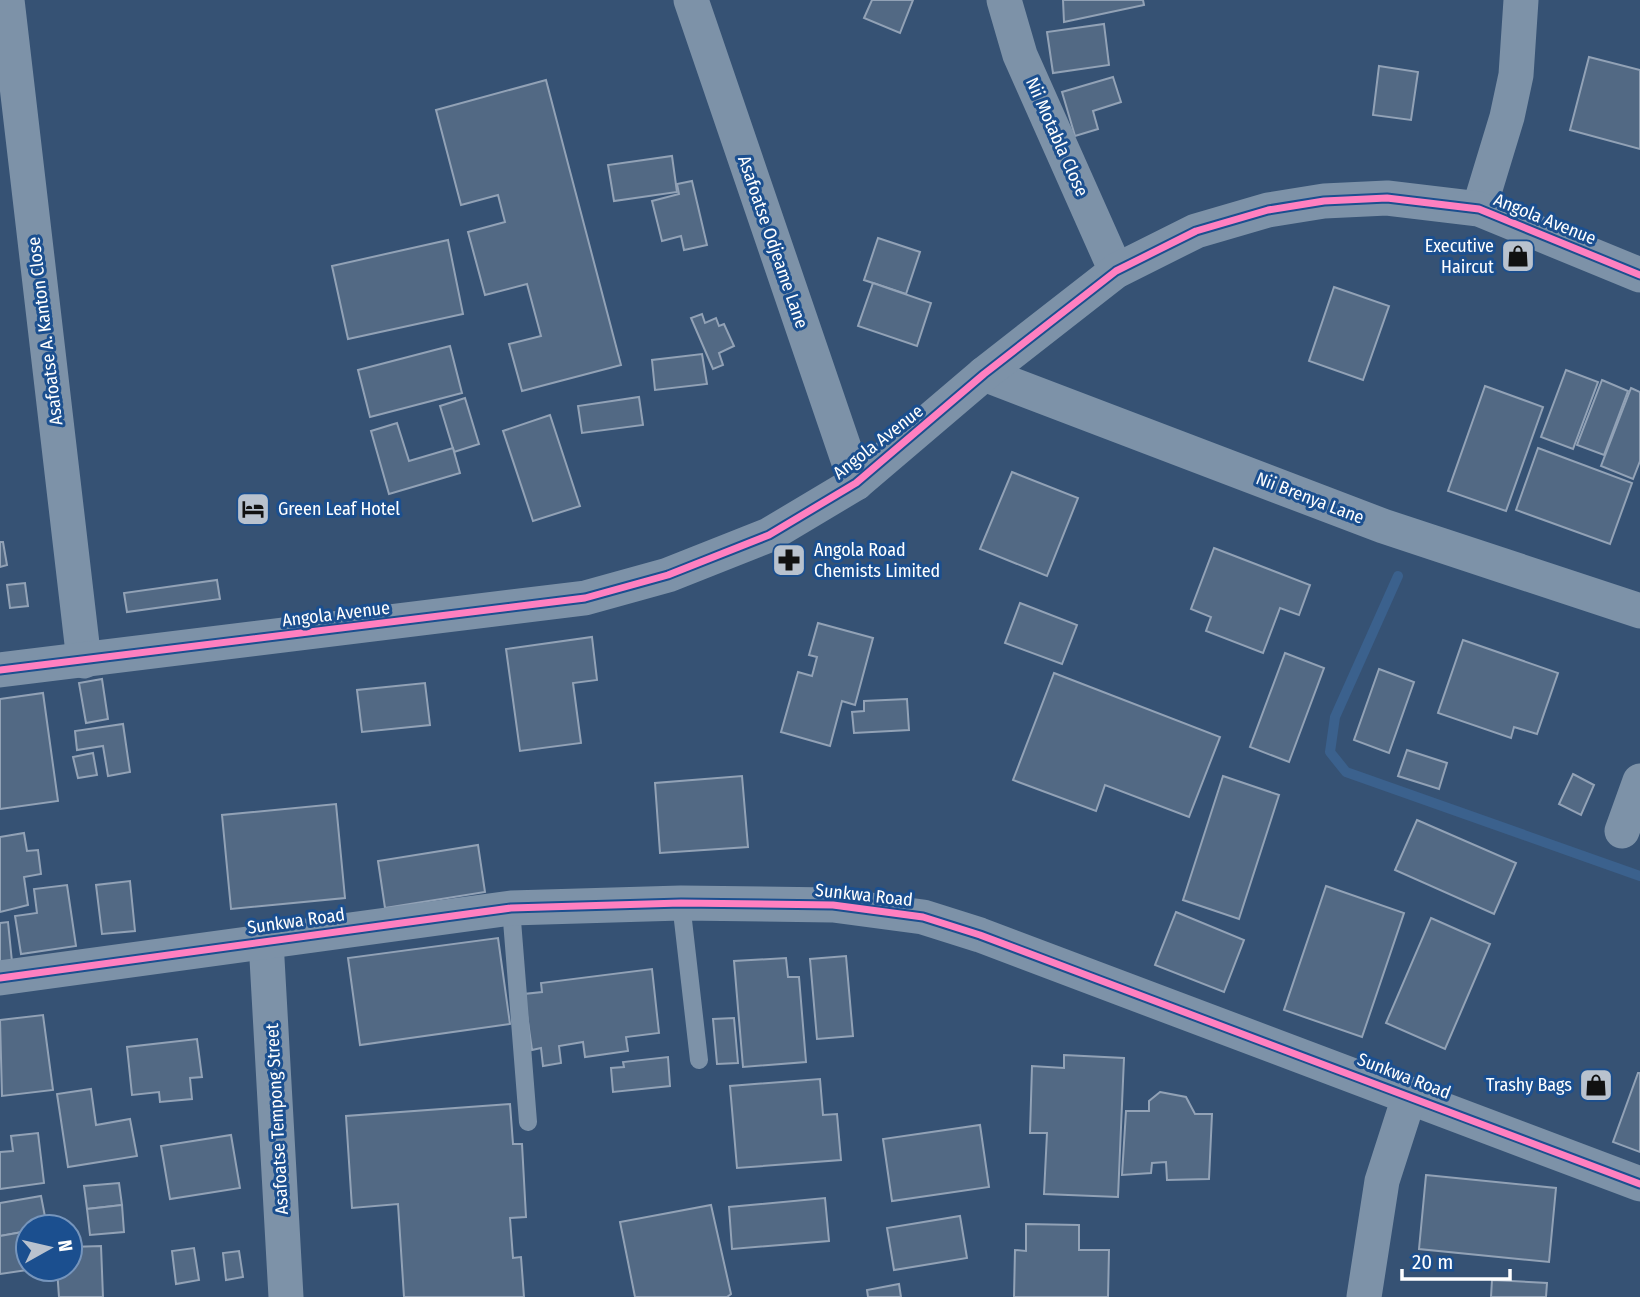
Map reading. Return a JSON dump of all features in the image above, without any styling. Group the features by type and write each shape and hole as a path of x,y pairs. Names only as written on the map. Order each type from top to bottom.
{"street":[{"name":"Asafoatse A. Kanton Close","path":"6,0 84,661"},
{"name":"Asafoatse Odjeame Lane","path":"691,0 856,483"},
{"name":"Nii Motabla Close","path":"1004,0 1020,55 1116,271"},
{"path":"1479,209 1516,75 1521,0"},
{"name":"Angola Avenue","path":"0,670 585,597 668,575 769,535 856,483 984,374 1116,271 1196,231 1268,210 1324,201 1387,198 1479,209 1640,275"},
{"name":"Nii Brenya Lane","path":"984,374 1383,526 1640,611"},
{"path":"1622,831 1640,781"},
{"name":"Sunkwa Road","path":"0,978 511,908 681,903 833,905 923,917 981,935 1410,1094 1640,1184"},
{"name":"Asafoatse Tempong Street","path":"266,941 286,1297"},
{"path":"1364,1297 1382,1181 1410,1094"}],"lane":[{"path":"681,903 699,1060"},
{"path":"511,908 528,1122"}],"building":[{"path":"872,0 913,0 900,33 864,18"},
{"path":"1063,0 1143,0 1144,5 1064,22"},
{"path":"1104,24 1109,65 1053,73 1047,32"},
{"path":"1589,57 1640,70 1640,149 1570,130"},
{"path":"1379,66 1418,72 1411,120 1373,115"},
{"path":"1113,77 1121,102 1093,111 1098,129 1075,136 1062,92"},
{"path":"546,80 621,365 522,391 509,344 541,336 527,284 485,295 468,232 505,222 498,195 461,205 436,110"},
{"path":"672,156 677,192 614,201 608,165"},
{"path":"692,181 707,245 684,250 681,236 662,241 652,201 679,194 677,184"},
{"path":"878,238 920,252 906,294 864,280"},
{"path":"448,240 463,314 348,339 332,266"},
{"path":"873,283 931,303 917,346 858,326"},
{"path":"1334,287 1389,306 1363,380 1309,361"},
{"path":"702,314 705,323 716,318 719,326 724,324 734,346 719,353 723,365 713,369 691,318"},
{"path":"450,346 462,393 370,417 358,370"},
{"path":"702,354 707,384 655,390 652,360"},
{"path":"1566,370 1598,382 1573,449 1541,437"},
{"path":"1602,380 1628,391 1604,455 1577,445"},
{"path":"1485,386 1543,407 1506,511 1448,491"},
{"path":"1631,388 1640,392 1640,461 1633,479 1601,466"},
{"path":"639,397 643,425 582,433 578,406"},
{"path":"465,398 479,444 454,452 440,406"},
{"path":"550,415 580,506 533,521 503,431"},
{"path":"397,423 409,461 453,448 460,473 389,494 371,431"},
{"path":"1538,448 1632,483 1610,544 1516,510"},
{"path":"1012,472 1078,498 1047,576 980,549"},
{"path":"0,542 3,542 7,565 0,567"},
{"path":"1214,548 1310,585 1299,615 1280,608 1263,653 1206,631 1211,617 1191,609"},
{"path":"217,580 220,599 127,612 124,593"},
{"path":"25,583 28,606 10,608 7,585"},
{"path":"1020,603 1077,625 1062,664 1005,643"},
{"path":"818,623 873,638 855,705 842,701 830,746 781,732 798,672 812,676 817,657 809,655"},
{"path":"592,637 597,680 573,683 581,743 520,751 506,649"},
{"path":"1463,640 1558,673 1537,734 1514,727 1511,738 1438,713"},
{"path":"1285,653 1324,668 1289,762 1250,747"},
{"path":"1379,669 1414,682 1389,753 1354,740"},
{"path":"1054,673 1220,737 1189,817 1105,785 1096,811 1013,780"},
{"path":"102,679 108,719 86,723 79,683"},
{"path":"425,683 430,725 362,732 357,690"},
{"path":"43,693 58,801 0,809 0,699"},
{"path":"907,699 909,730 854,733 852,712 864,711 864,701"},
{"path":"123,724 130,772 108,776 103,746 77,750 75,731"},
{"path":"1407,750 1447,763 1439,789 1398,776"},
{"path":"93,753 97,775 78,778 73,757"},
{"path":"1573,774 1594,785 1581,815 1559,804"},
{"path":"742,776 748,847 660,853 655,783"},
{"path":"1223,776 1279,795 1239,919 1183,900"},
{"path":"336,804 345,898 231,909 222,815"},
{"path":"1417,820 1516,863 1494,914 1395,870"},
{"path":"24,833 27,851 38,850 41,874 24,877 28,905 0,912 0,837"},
{"path":"478,845 485,892 385,908 378,861"},
{"path":"130,881 135,931 102,934 96,885"},
{"path":"67,885 76,946 21,954 15,916 37,913 34,889"},
{"path":"1326,886 1404,913 1362,1037 1284,1010"},
{"path":"1176,912 1244,940 1224,992 1155,965"},
{"path":"1431,918 1490,944 1445,1049 1386,1023"},
{"path":"8,922 12,962 0,964 0,923"},
{"path":"498,938 510,1024 360,1045 348,958"},
{"path":"846,956 853,1036 817,1039 810,959"},
{"path":"786,958 788,977 799,977 806,1062 743,1067 734,961"},
{"path":"652,969 659,1033 626,1037 628,1051 585,1057 583,1042 559,1046 561,1063 543,1066 541,1048 532,1050 524,994 542,992 541,983"},
{"path":"43,1015 53,1090 2,1096 0,1020"},
{"path":"734,1018 738,1063 717,1064 713,1019"},
{"path":"197,1039 202,1077 190,1078 192,1099 160,1102 159,1092 132,1095 127,1047"},
{"path":"1064,1055 1124,1058 1118,1197 1044,1194 1047,1133 1030,1133 1032,1066 1064,1068"},
{"path":"668,1057 670,1086 613,1092 611,1068 624,1067 623,1062"},
{"path":"1640,1073 1640,1152 1613,1142"},
{"path":"820,1079 823,1115 837,1114 841,1160 737,1168 730,1086"},
{"path":"91,1089 96,1125 130,1119 137,1156 68,1167 57,1094"},
{"path":"1160,1092 1186,1097 1195,1114 1212,1114 1209,1179 1167,1180 1166,1162 1152,1163 1151,1173 1122,1175 1126,1111 1149,1111 1149,1101"},
{"path":"510,1104 513,1144 522,1144 526,1217 510,1218 513,1258 521,1257 524,1297 404,1297 398,1204 352,1208 346,1116"},
{"path":"980,1125 989,1187 892,1201 883,1139"},
{"path":"38,1133 44,1183 0,1189 0,1152 13,1151 11,1136"},
{"path":"231,1135 240,1188 170,1199 161,1146"},
{"path":"1426,1175 1556,1188 1549,1262 1419,1249"},
{"path":"119,1183 122,1205 87,1209 84,1186"},
{"path":"41,1196 44,1213 14,1213 14,1234 0,1236 0,1203"},
{"path":"825,1198 829,1241 732,1249 729,1207"},
{"path":"122,1205 124,1232 90,1235 87,1209"},
{"path":"711,1205 731,1294 727,1297 635,1297 620,1222"},
{"path":"960,1216 967,1258 894,1270 887,1228"},
{"path":"1026,1224 1079,1225 1079,1250 1109,1250 1108,1297 1014,1297 1015,1250 1026,1251"},
{"path":"14,1234 14,1272 0,1274 0,1236"},
{"path":"101,1246 103,1297 59,1297 58,1283 84,1283 84,1247"},
{"path":"194,1248 199,1280 176,1284 172,1251"},
{"path":"239,1251 243,1277 226,1280 223,1253"},
{"path":"1492,1280 1547,1283 1546,1297 1491,1297"},
{"path":"899,1284 901,1297 868,1297 867,1290"}],"waterway":[{"path":"1398,576 1335,717 1330,752 1346,772 1640,876"}],"cycle path":[{"path":"0,670 585,598 668,575 769,535 856,483 984,374 1116,271 1196,231 1268,210 1324,201 1387,198 1479,209 1640,275"},
{"path":"0,978 511,908 681,903 833,905 923,917 980,935 1640,1184"}],"place":[{"name":"Executive Haircut","path":"1518,256"},
{"name":"Green Leaf Hotel","path":"253,509"},
{"name":"Angola Road Chemists Limited","path":"789,560"},
{"name":"Trashy Bags","path":"1596,1085"}]}
